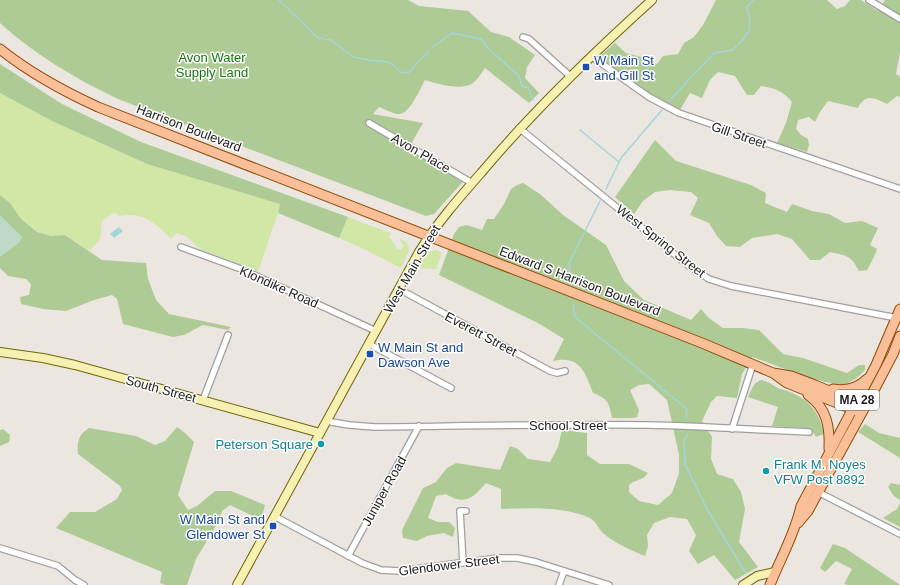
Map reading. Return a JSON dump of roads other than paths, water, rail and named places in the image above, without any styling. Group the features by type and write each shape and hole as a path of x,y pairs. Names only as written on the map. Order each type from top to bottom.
{"main road":[{"name":"West Main Street","path":"237,585 428,237 455,202 519,128 570,76 652,0"},
{"name":"Harrison Boulevard","path":"0,49 30,71 80,99 377,216"},
{"name":"Edward S Harrison Boulevard","path":"377,216 673,331 773,373 787,383 854,405"},
{"name":"MA 28","path":"770,585 797,524 801,506 870,377 898,318 900,309"},
{"name":"MA 28","path":"797,524 808,511 884,373 900,336"},
{"name":"South Street","path":"0,352 48,359 320,432"},
{"name":"Edward S Harrison Boulevard","path":"773,373 791,376 815,385 863,410"},
{"path":"815,385 835,390 850,389 859,386 870,377"},
{"path":"787,383 811,398 822,409 827,418 829,428 828,453"},
{"path":"743,585 757,576 775,572"}],"street":[{"path":"868,0 900,19"},
{"path":"523,37 529,39 570,76"},
{"name":"Gill Street","path":"591,56 649,97 679,113 900,189"},
{"name":"Avon Place","path":"369,123 472,183"},
{"name":"West Spring Street","path":"519,128 689,266 709,279 731,286 898,318"},
{"name":"Klondike Road","path":"181,246 241,269 376,331"},
{"name":"Everett Street","path":"399,290 550,371 565,372"},
{"path":"203,400 228,335"},
{"path":"369,344 451,388"},
{"path":"732,429 753,364"},
{"name":"School Street","path":"326,421 363,426 576,424 700,426 732,429 809,432"},
{"name":"Juniper Road","path":"348,556 419,426"},
{"path":"818,492 900,534"},
{"path":"463,563 460,511 466,511"},
{"name":"Glendower Street","path":"274,516 348,556 372,567 390,571 498,558 517,558 536,562 609,585"},
{"path":"0,548 53,564 65,571 74,583 84,585"},
{"path":"560,585 564,571"}],"water":[{"path":"119,227 123,231 114,238 110,234"}],"waterway":[{"path":"279,0 318,38 331,40 353,57 388,62 395,66 400,72 408,73 428,52"},
{"path":"669,101 714,53 732,50 742,41 749,30 750,18 746,8 753,0"},
{"path":"433,47 452,33 481,39 488,48 519,76 522,86 528,88 533,100"},
{"path":"606,189 621,158 662,110"},
{"path":"580,130 619,162"},
{"path":"570,274 569,263 600,201"},
{"path":"573,305 575,317 687,409 686,418"},
{"path":"688,434 684,440 685,464 707,509 745,572"}],"place":[{"name":"W Main St and Gill St","path":"586,67"},
{"name":"W Main St and Dawson Ave","path":"370,354"},
{"name":"Peterson Square","path":"321,444"},
{"name":"Frank M. Noyes VFW Post 8892","path":"766,471"},
{"name":"W Main St and Glendower St","path":"273,526"}],"park label":[{"name":"Avon Water Supply Land","path":"212,64"}]}
